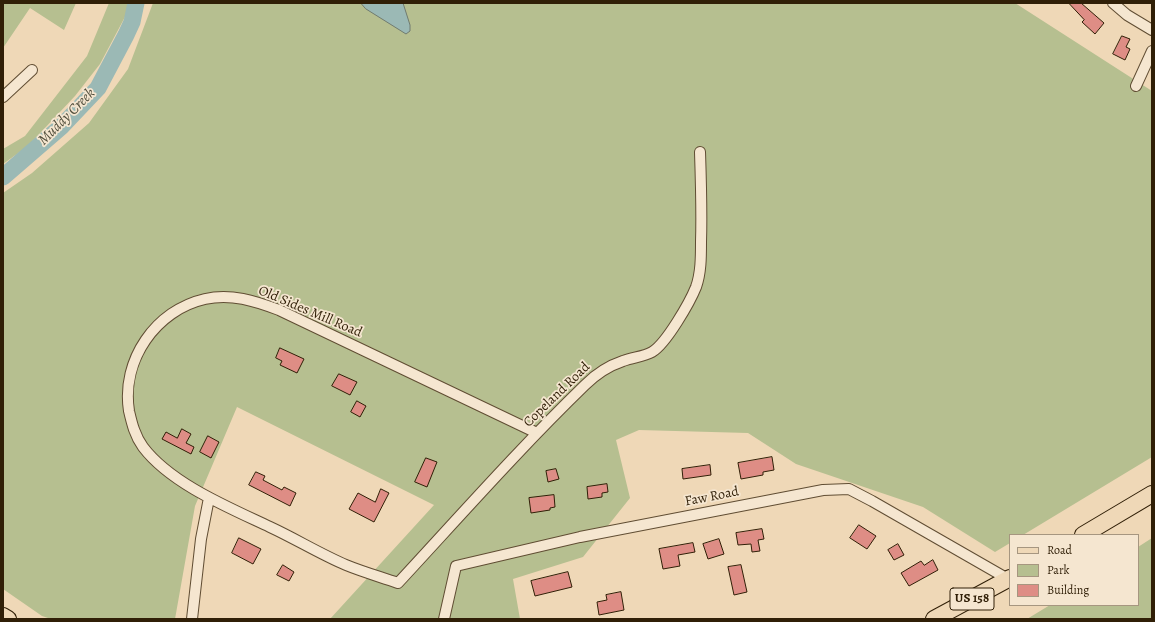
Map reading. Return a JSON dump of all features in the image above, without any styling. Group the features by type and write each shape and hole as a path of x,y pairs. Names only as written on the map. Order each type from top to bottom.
{"main road":[{"path":"1085,534 1152,494"},
{"name":"US 158","path":"934,619 1009,579"},
{"path":"3,616 8,619"}],"street":[{"path":"1113,3 1127,15 1152,30"},
{"path":"1136,86 1152,51"},
{"path":"3,97 32,70"},
{"name":"Copeland Road","path":"398,582 537,433 600,372 624,360 646,355 660,346 668,335 690,300 698,280 701,260 702,228 700,152"},
{"name":"Old Sides Mill Road","path":"398,582 346,565 209,498 164,469 151,456 142,446 131,422 128,398 130,378 142,344 159,323 169,315 193,302 219,297 236,297 254,301 279,310 537,433"},
{"name":"Faw Road","path":"444,619 456,566 580,537 823,490 849,489 1009,579"},
{"path":"192,619 201,539 209,498"}],"green space":[{"path":"3,3 76,3 64,30 30,8 3,48"},
{"path":"109,3 129,3 126,15 100,64 75,96 28,146 3,164 3,149 25,136 87,56"},
{"path":"153,3 1015,3 1152,91 1152,457 1025,534 1009,534 1009,544 995,552 923,507 796,464 748,433 639,430 616,440 630,498 583,557 513,579 520,619 330,619 434,505 237,407 195,506 175,619 51,619 42,616 3,589 3,193 32,173 89,123 128,69"},
{"path":"1152,538 1152,619 1027,619 1048,606 1139,606 1139,546"}],"water":[{"path":"361,3 403,3 410,25 410,31 406,34 366,9"}],"building":[{"path":"1069,3 1081,3 1104,23 1095,34 1082,22 1084,20"},
{"path":"1122,36 1130,39 1126,47 1130,49 1125,60 1113,54"},
{"path":"280,348 304,359 297,373 280,365 282,361 276,358"},
{"path":"339,374 357,382 350,395 332,386"},
{"path":"357,401 366,406 360,417 351,412"},
{"path":"182,429 191,434 186,443 194,447 191,454 162,439 166,432 177,438"},
{"path":"208,436 219,442 211,458 200,452"},
{"path":"772,457 774,470 763,472 763,475 741,479 738,463"},
{"path":"426,458 437,462 427,487 415,482"},
{"path":"710,465 711,475 683,479 682,469"},
{"path":"556,469 559,479 548,482 546,471"},
{"path":"256,472 265,476 263,480 282,490 284,487 296,493 290,506 249,485"},
{"path":"607,484 608,492 602,493 602,497 588,499 587,487"},
{"path":"381,489 389,493 374,522 349,509 358,493 375,502"},
{"path":"554,495 555,507 550,508 550,510 531,513 529,498"},
{"path":"859,525 876,536 867,549 850,538"},
{"path":"762,529 764,539 758,540 760,551 752,552 751,544 738,545 736,533"},
{"path":"239,538 261,549 253,564 232,553"},
{"path":"719,539 724,554 708,559 703,544"},
{"path":"693,543 695,552 678,555 680,566 663,569 659,549"},
{"path":"898,544 904,555 894,560 888,550"},
{"path":"933,560 938,570 909,586 901,573 921,561 924,565"},
{"path":"283,565 294,572 289,581 277,575"},
{"path":"741,565 747,592 734,595 728,567"},
{"path":"568,572 572,587 535,596 531,581"},
{"path":"621,592 624,610 599,615 597,602 607,600 606,595"}],"waterway":[{"name":"Muddy Creek","path":"3,177 62,126 98,88 132,22 136,3"}]}
